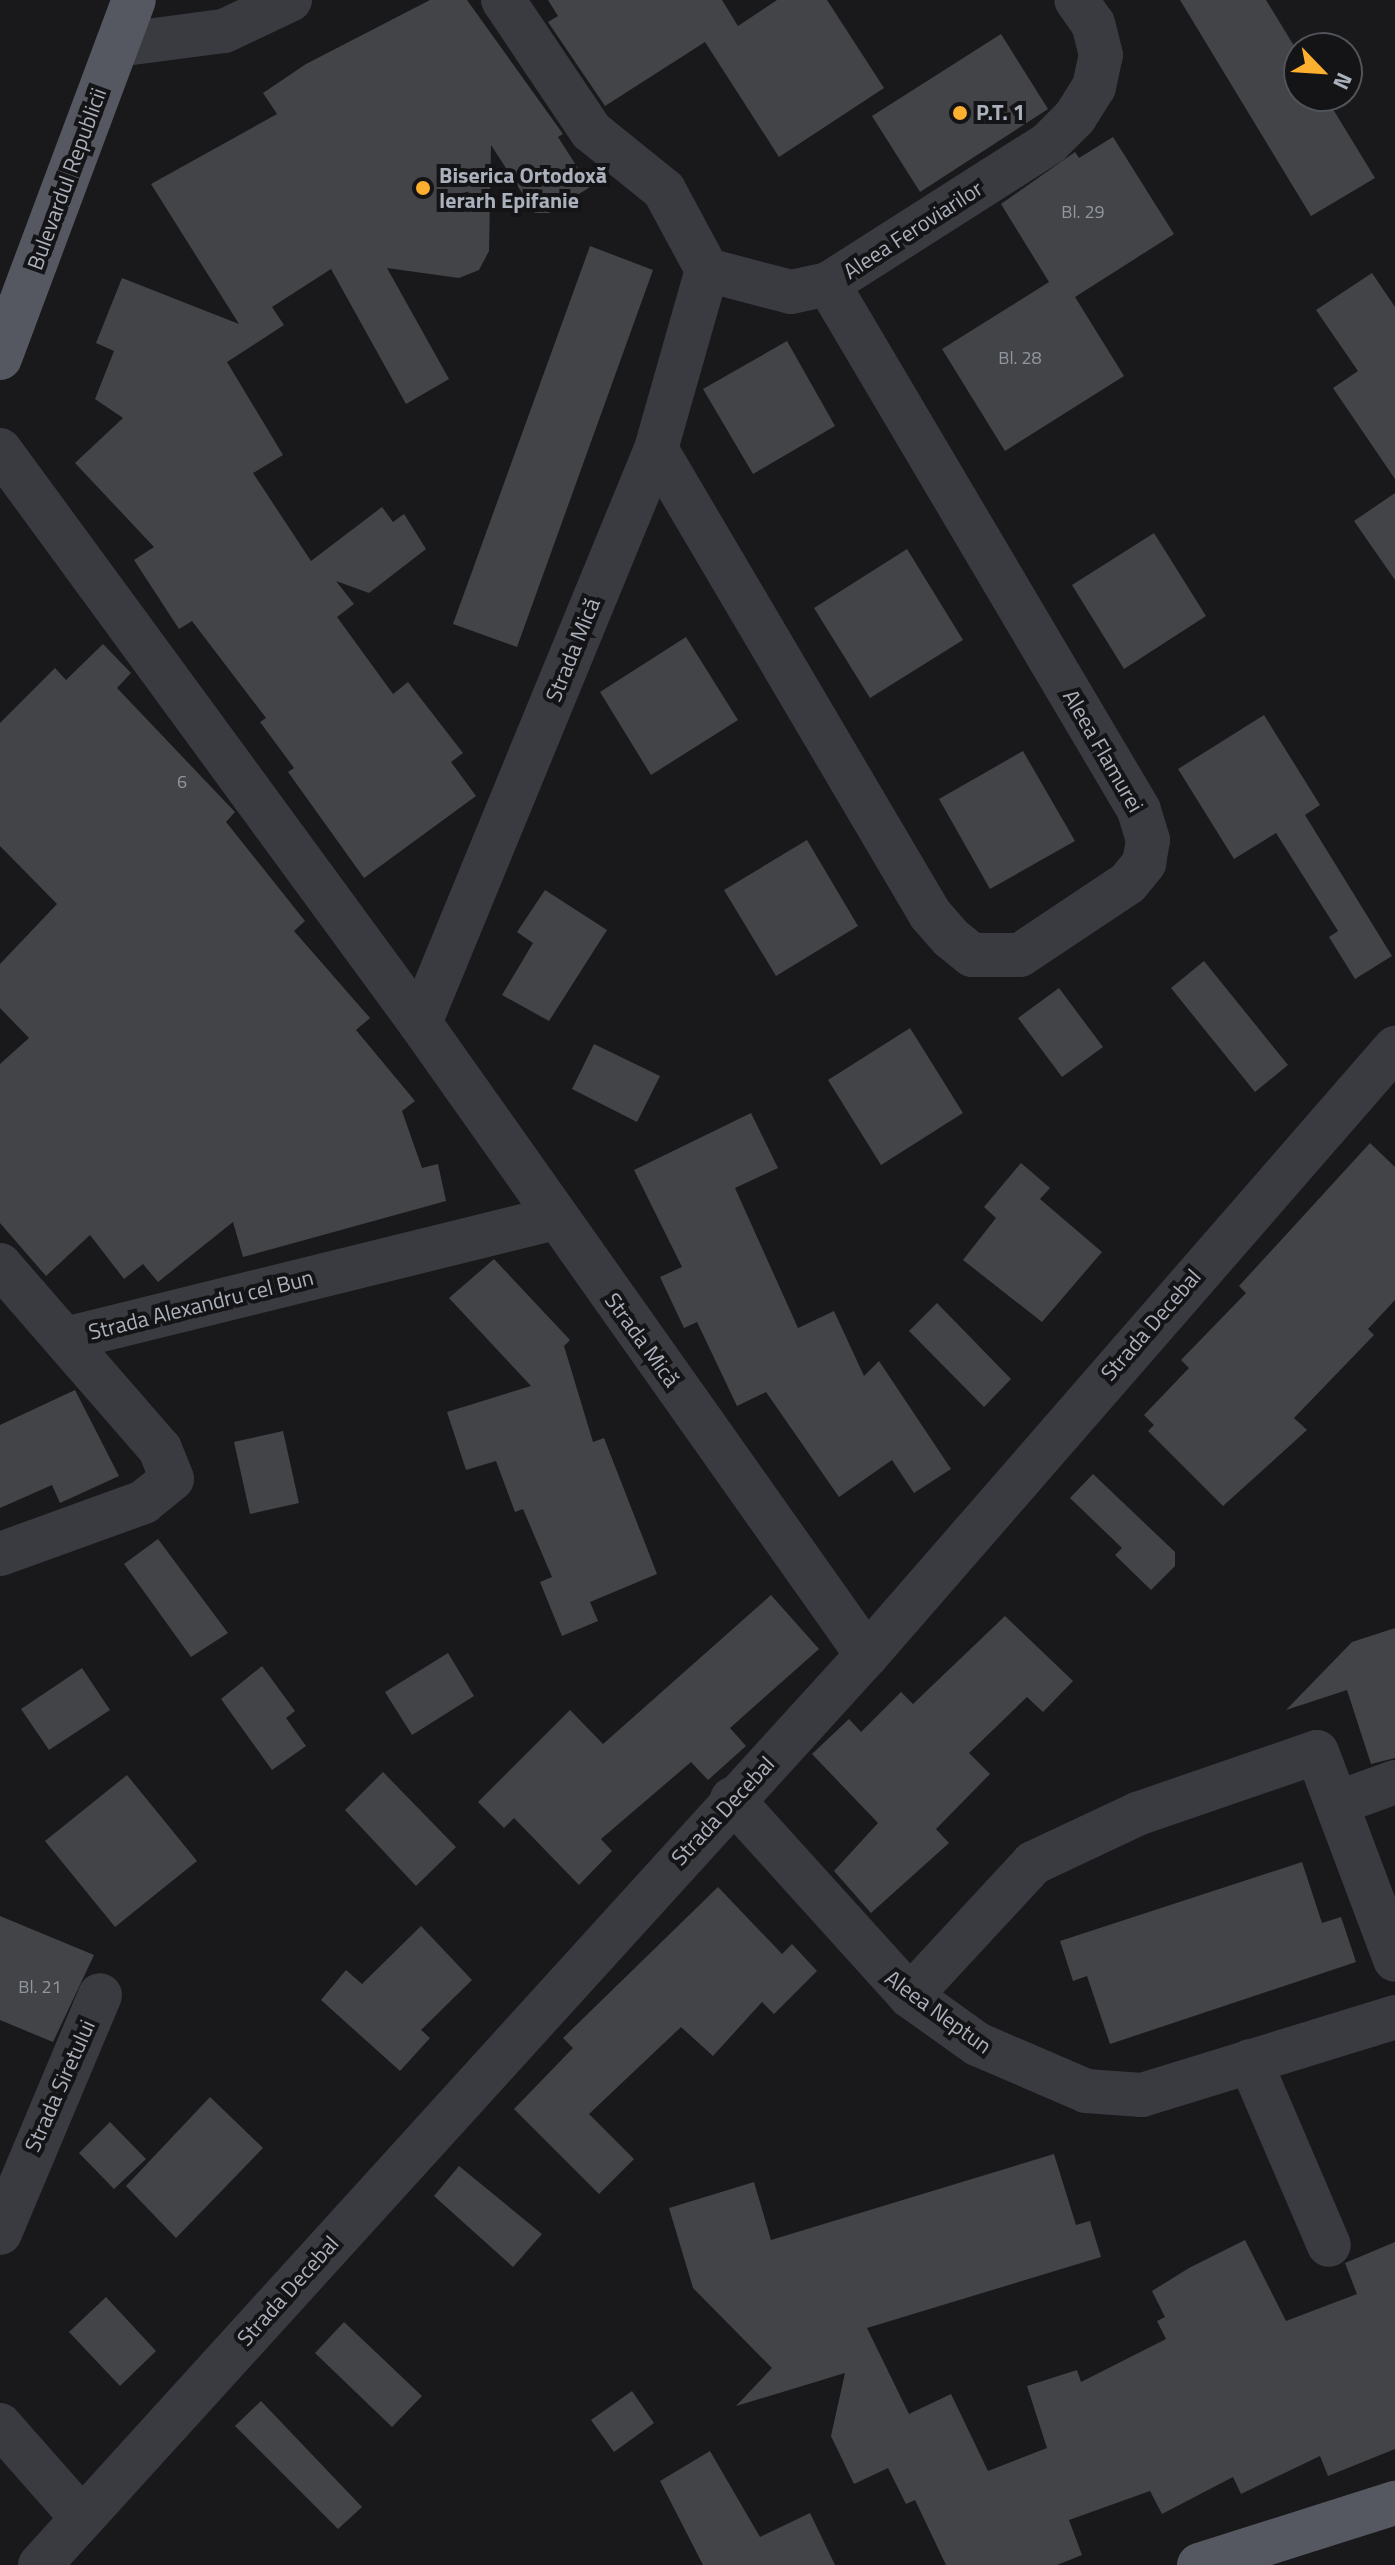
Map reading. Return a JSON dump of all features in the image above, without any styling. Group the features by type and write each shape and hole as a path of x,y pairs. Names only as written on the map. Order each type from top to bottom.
{"main road":[{"name":"Bulevardul Republicii","path":"0,358 134,0"},
{"path":"1199,2565 1395,2503"}],"street":[{"path":"117,45 224,31 290,0"},
{"path":"503,0 591,131 678,209 707,270"},
{"name":"Aleea Feroviarilor","path":"707,270 791,292 828,284 1049,143 1075,117 1094,87 1101,55 1093,24 1076,0"},
{"name":"Strada Mică","path":"420,1023 656,449 707,270"},
{"name":"Aleea Flamurei","path":"656,449 930,914 951,938 972,955 1020,955 1128,883 1144,863 1148,840 1139,810 828,284"},
{"name":"Strada Mică","path":"0,450 420,1023 867,1655"},
{"name":"Strada Decebal","path":"40,2565 732,1799 867,1655 1395,1048"},
{"name":"Strada Alexandru cel Bun","path":"0,1554 144,1502 172,1479 160,1449 65,1339 555,1218"},
{"path":"0,1265 65,1339"},
{"path":"910,1996 1033,1863 1137,1814 1317,1752 1395,1960"},
{"path":"1337,1803 1395,1782"},
{"name":"Aleea Neptun","path":"732,1799 910,1996 977,2044 1086,2091 1142,2095 1395,2017"},
{"name":"Strada Siretului","path":"0,2233 9,2173 100,1995"},
{"path":"1250,2061 1329,2245"},
{"path":"0,2425 82,2518"}],"building":[{"path":"430,0 467,0 563,134 558,137 590,187 549,213 535,213 491,145 489,251 479,270 459,278 387,268 449,379 406,404 331,269 272,307 284,325 227,362 283,455 253,473 311,561 382,507 393,522 404,514 426,549 369,593 336,581 354,604 337,617 393,694 408,682 463,753 451,762 476,796 364,878 288,772 294,768 260,722 266,718 192,621 179,629 134,560 154,547 75,463 123,418 95,399 114,351 96,343 122,278 239,324 151,184 277,114 263,93 306,64"},
{"path":"548,0 722,0 738,26 777,0 827,0 884,88 779,157 705,42 605,106 548,22 558,16"},
{"path":"1180,0 1266,0 1286,32 1283,32 1283,112 1335,112 1375,178 1311,216"},
{"name":"P.T. 1","path":"1001,34 1048,109 920,192 872,116"},
{"path":"1113,137 1174,234 1075,297 1124,376 1005,451 942,349 1049,282 1001,204 1075,152 1079,158"},
{"path":"590,246 653,270 517,647 453,624"},
{"path":"1372,273 1395,307 1395,479 1333,388 1358,371 1316,310"},
{"path":"787,341 835,426 753,474 703,389"},
{"path":"1395,493 1395,580 1354,521"},
{"path":"1154,533 1206,616 1124,669 1072,585"},
{"path":"907,549 963,640 870,698 814,608"},
{"path":"686,637 738,720 651,775 600,692"},
{"path":"103,644 131,673 117,688 235,812 226,822 305,921 294,931 370,1018 356,1030 415,1101 402,1111 422,1168 438,1164 446,1201 243,1257 233,1222 158,1282 143,1264 124,1279 90,1235 46,1276 0,1223 0,1064 29,1038 0,1008 0,964 57,904 0,846 0,723 55,668 66,680"},
{"path":"1264,715 1320,805 1305,815 1392,956 1355,979 1329,937 1338,931 1276,833 1234,859 1178,769"},
{"path":"1023,751 1075,841 990,889 939,799"},
{"path":"807,840 858,926 776,976 724,890"},
{"path":"545,890 607,930 549,1021 502,995 533,943 517,932"},
{"path":"1204,961 1288,1065 1255,1092 1171,988"},
{"path":"1059,988 1103,1047 1062,1077 1018,1018"},
{"path":"910,1028 963,1113 881,1165 828,1080"},
{"path":"594,1044 660,1076 637,1122 572,1089"},
{"path":"751,1113 778,1168 735,1188 798,1328 834,1311 864,1376 879,1361 951,1469 914,1493 892,1460 839,1497 766,1392 737,1406 697,1322 684,1328 660,1277 682,1267 634,1170"},
{"path":"1370,1143 1395,1167 1395,1300 1368,1329 1374,1335 1294,1418 1307,1430 1223,1506 1148,1431 1154,1425 1144,1415 1189,1368 1181,1360 1246,1293 1239,1286"},
{"path":"1021,1163 1050,1188 1040,1199 1102,1252 1042,1322 963,1260 996,1218 984,1207"},
{"path":"494,1259 570,1340 564,1346 593,1442 604,1438 657,1574 590,1602 598,1621 562,1636 540,1582 552,1577 523,1509 515,1512 496,1461 466,1470 447,1412 531,1386 449,1298"},
{"path":"937,1303 1011,1379 984,1407 909,1331"},
{"path":"75,1390 119,1476 60,1503 52,1485 0,1508 0,1425"},
{"path":"283,1431 299,1503 250,1514 234,1442"},
{"path":"1093,1474 1175,1552 1175,1566 1151,1590 1115,1555 1122,1548 1070,1498"},
{"path":"158,1539 228,1633 191,1657 124,1564"},
{"path":"771,1595 819,1649 730,1728 746,1746 708,1780 691,1762 601,1839 612,1851 579,1885 514,1818 504,1828 478,1802 570,1710 603,1744"},
{"path":"1005,1616 1073,1681 1043,1712 1027,1697 969,1753 990,1774 936,1829 949,1843 871,1913 834,1871 878,1823 812,1754 849,1719 861,1732 901,1692 913,1704"},
{"path":"1395,1628 1395,1758 1371,1764 1347,1690 1286,1710 1352,1642"},
{"path":"448,1653 474,1696 412,1735 385,1692"},
{"path":"262,1666 295,1711 286,1718 306,1746 272,1770 221,1699"},
{"path":"82,1668 110,1710 49,1750 21,1709"},
{"path":"383,1772 456,1847 416,1886 345,1810"},
{"path":"127,1775 197,1861 115,1927 45,1841"},
{"path":"1302,1862 1322,1923 1341,1917 1356,1962 1110,2044 1087,1976 1073,1981 1060,1941"},
{"path":"718,1887 782,1954 792,1944 817,1971 774,2014 762,2002 713,2056 681,2027 589,2114 634,2159 599,2194 514,2109 573,2048 563,2038"},
{"path":"0,1916 94,1955 53,2042 0,2020"},
{"path":"421,1926 472,1980 421,2030 430,2038 400,2071 321,2000 346,1970 362,1984"},
{"path":"210,2097 263,2148 176,2238 126,2186"},
{"path":"110,2122 146,2159 114,2189 79,2153"},
{"path":"1054,2154 1076,2225 1090,2221 1101,2257 867,2328 909,2414 951,2394 988,2471 1047,2448 1027,2386 1077,2370 1081,2382 1166,2339 1157,2321 1165,2317 1152,2291 1189,2268 1245,2240 1286,2321 1357,2294 1345,2263 1395,2242 1395,2449 1328,2476 1320,2456 1241,2494 1233,2477 1162,2514 1150,2491 1069,2520 1082,2555 1057,2565 946,2565 915,2500 906,2504 888,2468 854,2484 831,2436 845,2373 736,2406 772,2368 693,2288 669,2208 754,2182 771,2240"},
{"path":"459,2166 542,2234 513,2267 434,2196"},
{"path":"106,2297 156,2351 120,2386 69,2332"},
{"path":"344,2322 422,2396 392,2427 315,2353"},
{"path":"632,2391 654,2423 614,2452 591,2420"},
{"path":"261,2401 362,2507 338,2529 235,2426"},
{"path":"710,2451 760,2537 810,2513 835,2565 703,2565 660,2481"}],"place":[{"name":"P.T. 1","path":"960,113"},
{"name":"Biserica Ortodoxă Ierarh Epifanie","path":"423,188"}]}
